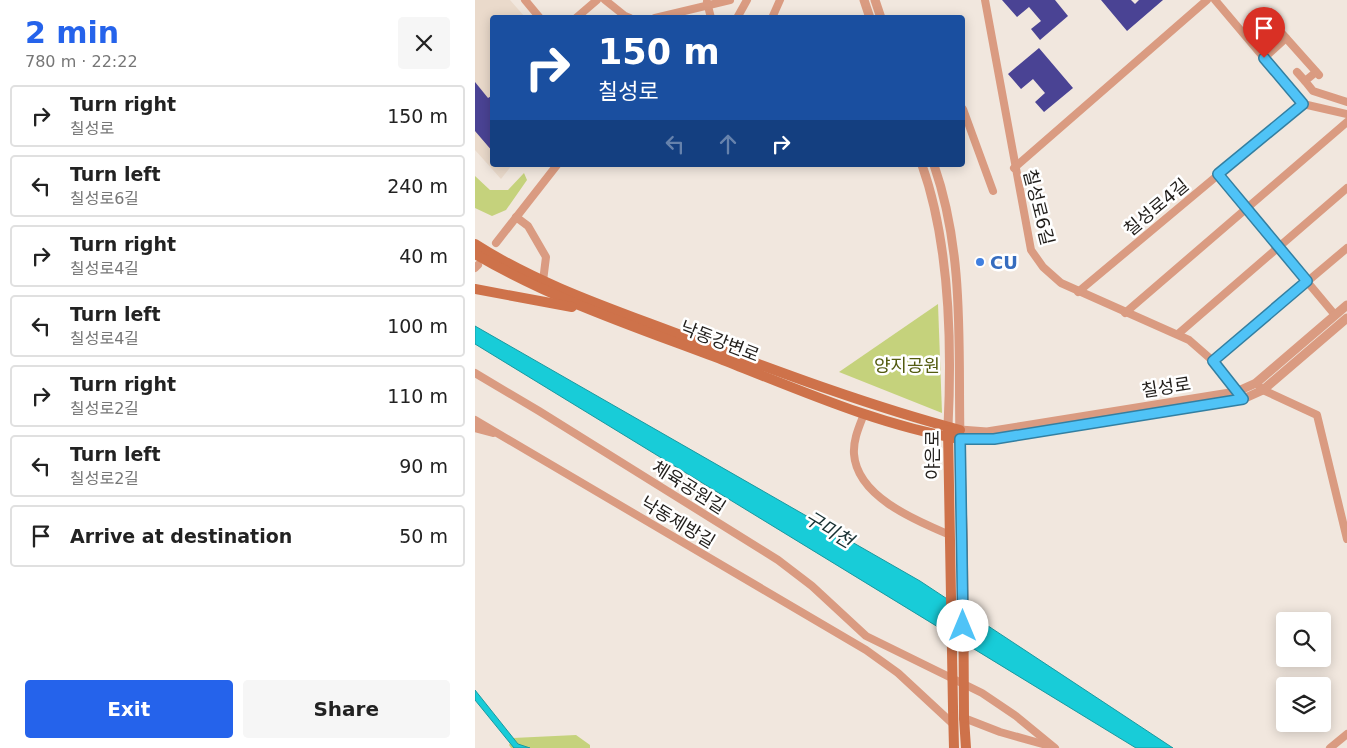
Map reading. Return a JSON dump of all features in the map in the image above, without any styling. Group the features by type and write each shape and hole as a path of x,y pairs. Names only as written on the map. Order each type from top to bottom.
{"main road":[{"name":"낙동강변로","path":"475,244 501,260 543,281 605,307 813,384 948,427 960,435"},
{"name":"낙동강변로","path":"475,254 519,279 600,313 864,414 918,432 960,435"},
{"path":"475,289 600,313"},
{"name":"야은로","path":"948,427 954,748"},
{"name":"야은로","path":"960,435 966,748"}],"street":[{"path":"525,0 537,15"},
{"path":"580,15 597,0"},
{"path":"605,0 624,15"},
{"path":"665,15 707,2 730,0"},
{"path":"739,15 747,0"},
{"path":"773,15 780,0"},
{"path":"864,0 869,15"},
{"path":"875,0 880,15"},
{"path":"1014,168 1207,0"},
{"path":"1215,0 1303,104 1347,114"},
{"name":"칠성로6길","path":"987,1 1014,168 1031,250 1053,277 1078,292 1178,334 1202,350 1243,399"},
{"path":"707,2 710,15"},
{"path":"1268,18 1317,74 1305,81"},
{"path":"1269,37 1278,28"},
{"path":"1264,58 1286,38"},
{"path":"1297,72 1313,91 1347,102"},
{"name":"칠성로4길","path":"1078,292 1303,104"},
{"path":"965,115 993,191"},
{"path":"1125,313 1347,122"},
{"path":"496,243 555,167"},
{"name":"야은로","path":"923,167 940,230 944,263 950,387 948,427"},
{"name":"야은로","path":"935,167 946,208 957,273 960,346 960,435"},
{"path":"1218,174 1335,315"},
{"path":"1178,334 1347,188"},
{"path":"516,217 528,226 546,257 543,281"},
{"path":"1213,361 1347,248"},
{"name":"칠성로","path":"960,435 1237,392 1256,383 1347,304"},
{"name":"칠성로","path":"960,435 994,439 1243,399 1263,390 1347,318"},
{"name":"체육공원길","path":"475,373 778,560 812,586 853,626 875,642 936,669 982,693 1016,716 1055,748"},
{"path":"1256,383 1263,390 1317,415 1347,539"},
{"path":"864,414 856,434 854,454 863,479 895,509 950,538"},
{"name":"낙동제방길","path":"475,420 866,650 898,673 953,724"},
{"path":"475,428 500,434"},
{"path":"866,650 875,642"},
{"path":"964,718 1000,732 1055,748"},
{"path":"1330,748 1347,734"}],"shaded area":[{"path":"475,0 510,0 523,15 490,15 490,167 475,150"},
{"path":"490,167 510,167 501,179"}],"green space":[{"path":"524,173 527,180 506,210 492,216 475,208 475,176 490,190 508,190"},
{"name":"양지공원","path":"938,304 942,413 839,372"},
{"path":"576,735 590,745 590,748 511,748 509,745 513,738"}],"water":[{"name":"구미천","path":"475,326 920,581 1173,748 1136,748 475,344"},
{"path":"475,690 518,744 530,748 514,748 475,700"}],"building":[{"path":"1002,0 1055,0 1068,16 1040,40 1031,29 1041,21 1029,7 1017,17"},
{"path":"1101,0 1131,0 1135,4 1139,0 1163,0 1127,31"},
{"path":"1039,48 1073,88 1044,112 1035,102 1045,93 1033,79 1021,89 1008,74"},
{"path":"475,82 488,98 490,97 490,148 475,131"}],"place":[{"name":"CU","path":"980,262"}],"route":[{"path":"963,626 960,439 994,439 1243,399 1213,361 1307,281 1218,174 1303,104 1264,58"}]}
